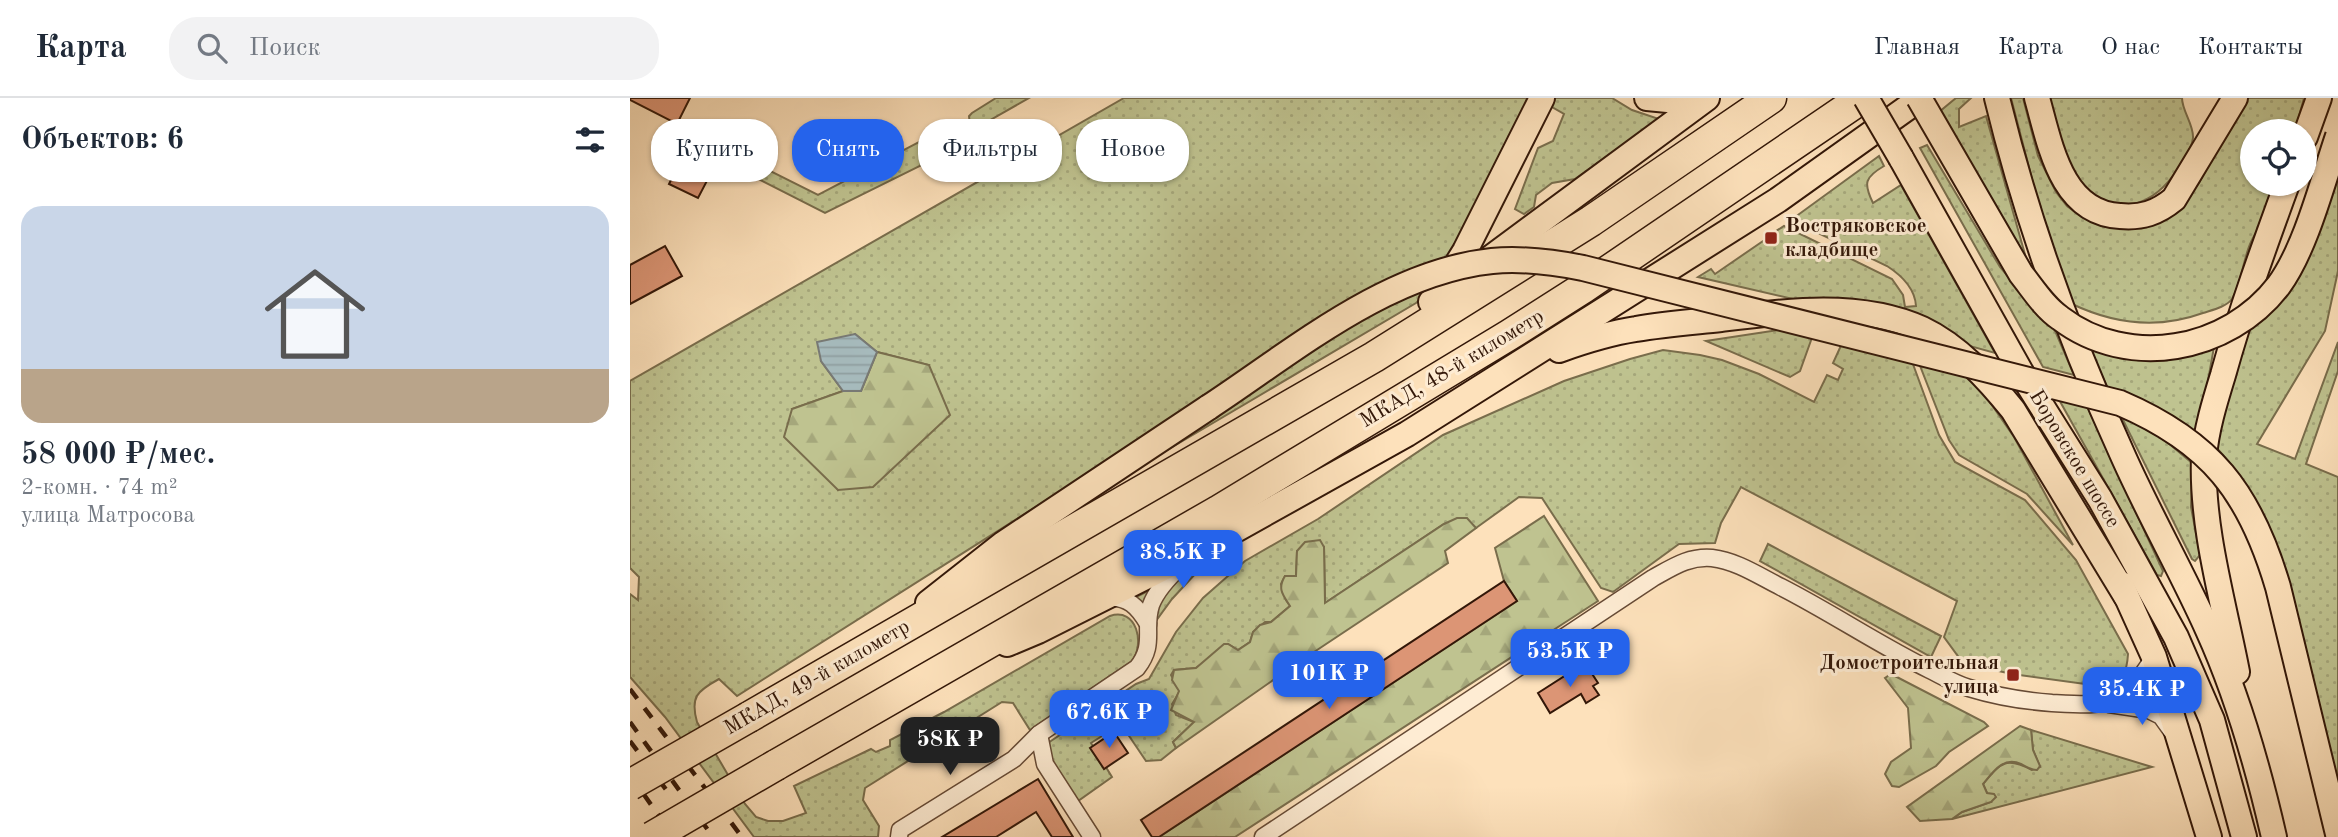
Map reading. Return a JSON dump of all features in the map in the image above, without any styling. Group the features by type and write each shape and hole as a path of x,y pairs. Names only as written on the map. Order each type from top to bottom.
{"highway":[{"path":"1374,357 1591,221 1771,98"},
{"name":"МКАД, 48-й километр","path":"942,671 1286,470 1551,308 1864,98"},
{"name":"МКАД, 49-й километр","path":"630,785 1374,357"},
{"path":"652,837 942,671"}],"main road":[{"path":"1374,357 1401,335 1431,302 1465,251 1542,98"},
{"path":"1647,98 1678,101 1689,98"},
{"path":"1431,302 1707,98"},
{"name":"Боровское шоссе","path":"1864,98 1901,158 2056,432 2100,499 2176,637 2212,720 2244,837"},
{"path":"942,671 1038,632 1203,548 1407,435 1778,200 1920,98 2021,274 2040,298 2060,318 2093,337 2132,348 2169,349 2198,342 2230,328 2255,310 2278,285 2296,257 2338,136"},
{"path":"2037,98 2055,160 2079,200 2096,211 2112,216 2130,217 2148,215 2174,198 2235,98"},
{"path":"2311,119 2319,98"},
{"name":"Боровское шоссе","path":"1999,105 2028,213 2077,348 2124,459 2209,631 2233,691 2256,765 2274,837"},
{"path":"2256,765 2212,550 2204,457 2219,388 2241,311 2283,196"},
{"path":"876,644 1003,544 1358,307 1435,273 1467,264 1530,261 1583,268 2120,403 2156,419 2195,447 2227,479 2251,517 2266,550 2278,587 2338,834"},
{"path":"1502,376 1559,350 1636,328 1799,312 1838,312 1901,321 1943,340 1993,386 2029,435 2126,596"},
{"path":"2056,432 2154,657 2209,837"}],"street":[{"path":"899,837 900,830 1014,759 1039,734 1137,668 1146,657 1149,644 1148,624 1157,593 1180,567 1203,548"},
{"path":"1263,837 1653,578 1677,564 1695,558 1714,558 1740,566 1967,688 2045,702 2109,704 2149,710 2161,716 2180,742"},
{"path":"1103,598 1117,597 1128,601 1138,607 1148,624"},
{"path":"2109,704 2139,681 2154,657"},
{"path":"1039,734 1045,764 1092,837"}],"green space":[{"path":"996,98 1029,98 992,119 969,119 972,113"},
{"path":"1124,98 1536,98 1441,281 1416,303 1152,459 1140,441 737,696 719,679 701,691 694,706 697,722 745,804 756,817 768,821 783,821 806,813 794,786 871,749 876,752 890,746 890,740 944,712 1110,616 1127,617 1132,622 1138,637 1138,646 1132,661 1030,730 1013,703 1002,702 865,788 863,800 879,826 878,837 754,837 665,717 630,677 630,594 638,600 639,577 630,568 630,381 977,182 1062,182 1062,134 1076,125 1076,182 1189,182 1189,119 1087,119","holes":["855,334 877,352 929,365 838,490 792,409 843,391 821,361"]},
{"path":"1555,98 1612,98 1632,110 1659,119 1575,179 1552,183 1536,195 1534,207 1524,214 1515,209 1538,148 1553,141 1564,114 1552,107"},
{"path":"1956,98 1971,98 1959,109 1959,127 1986,116 2026,258 1939,112"},
{"path":"2011,98 2023,98 2038,156 2056,192 2067,206 2101,225 2126,228 2181,207 2199,183 2245,98 2304,98 2298,119 2240,119 2240,196 2275,196 2251,242 2232,299 2219,308 2170,321 2137,322 2104,316 2072,304 2040,210"},
{"path":"2045,98 2182,98 2192,128 2192,142 2179,167 2158,192 2133,204 2106,202 2092,194 2075,176"},
{"path":"918,142 918,167 904,174 904,150"},
{"path":"1927,145 2000,267 2035,309 2050,319 2074,375 2043,367 1920,148"},
{"path":"1879,156 1884,166 1870,177 1867,185 1873,203 1901,185 1995,353 1832,308 1698,277 1711,269 1715,274 1766,239 1770,243 1776,238 1773,233 1784,226 1892,279 1903,295 1905,307 1916,306 1906,283 1887,266 1791,220"},
{"path":"2338,166 2338,271 2325,331 2257,444 2295,459 2338,342 2338,371 2306,464 2338,477 2338,782 2278,549 2251,494 2215,446 2251,316"},
{"path":"778,175 818,195 843,182 888,182 825,213 764,182 778,182"},
{"path":"1798,327 1814,332 1800,371 1790,377 1706,341"},
{"path":"2216,336 2198,436 2136,398 2107,387 2085,338"},
{"path":"1844,339 1910,356 1939,435 1955,462 2025,500 2076,560 2128,654 2125,671 2117,681 2107,687 2012,674 1963,663 1944,637 1957,601 1741,487 1721,523 1715,543 1679,544 1613,592 1601,588 1542,498 1519,497 1476,528 1466,518 1444,524 1325,603 1324,547 1297,551 1296,576 1285,576 1281,584 1290,606 1271,622 1265,622 1253,632 1250,642 1238,650 1228,644 1196,668 1174,670 1171,675 1180,691 1172,704 1176,715 1194,722 1173,742 1176,748 1161,760 1146,761 1121,724 1091,743 1112,777 1078,801 1042,747 1136,684 1149,679 1176,632 1203,598 1245,561 1318,519 1443,435 1564,381 1663,350 1722,360 1759,374 1814,402 1827,375 1838,380 1843,369 1833,363"},
{"path":"877,352 929,365 950,415 873,487 838,490 784,437 792,409 843,391 861,391"},
{"path":"1917,358 1969,372 2014,437 2073,545 2027,494 1959,455 1949,440"},
{"path":"2057,396 2086,404 2163,571 2161,576 2157,575"},
{"path":"2121,416 2161,437 2192,463 2191,507 2200,555 2195,561 2192,559"},
{"path":"1544,516 1598,601 1235,837 1159,837 1517,601 1504,581 1495,548"},
{"path":"1457,518 1467,518 1476,528 1445,551 1448,563 1176,748 1173,742 1194,722 1171,710 1179,691 1172,680 1174,670 1196,668 1224,644 1238,650 1250,642 1253,632 1260,625 1271,622 1290,606 1281,585 1285,576 1296,576 1297,551 1305,542 1320,540 1324,547 1325,603"},
{"path":"1768,544 1941,636 1931,657 1760,561"},
{"path":"1198,566 1197,572 1153,625 1134,598"},
{"path":"1891,674 1988,726 1949,752 1936,766 1899,787 1892,786 1885,774 1891,762 1911,748 1908,708 1885,678"},
{"path":"2020,726 2031,730 2033,750 2040,766 2037,770 2015,762 2004,764 1983,784 1987,793 1996,797 1991,802 1962,812 1952,819 1920,821 1907,807"},
{"path":"2031,730 2152,767 1952,819 1962,812 1991,802 1983,784 2004,764 2015,763 2032,770 2040,767 2033,750"}],"shaded area":[{"path":"855,334 877,352 861,391 843,391 821,361 817,342"}],"building":[{"path":"690,98 680,119 667,119 630,100"},
{"path":"670,182 706,182 698,198 669,184"},
{"path":"665,246 682,276 630,304 630,265"},
{"path":"1504,581 1517,601 1159,837 1152,837 1141,820"},
{"path":"1585,663 1598,683 1593,686 1599,695 1586,703 1581,694 1550,713 1538,693"},
{"path":"1114,732 1128,753 1104,769 1090,748"},
{"path":"1038,779 1073,837 1052,837 1036,812 996,837 942,837"}],"railway":[{"path":"630,689 742,837"},
{"path":"630,722 713,837"},
{"path":"630,741 670,795"},
{"path":"630,775 674,837"}],"place":[{"name":"Востряковское кладбище","path":"1771,238"},
{"name":"Домостроительная улица","path":"2013,675"}]}
